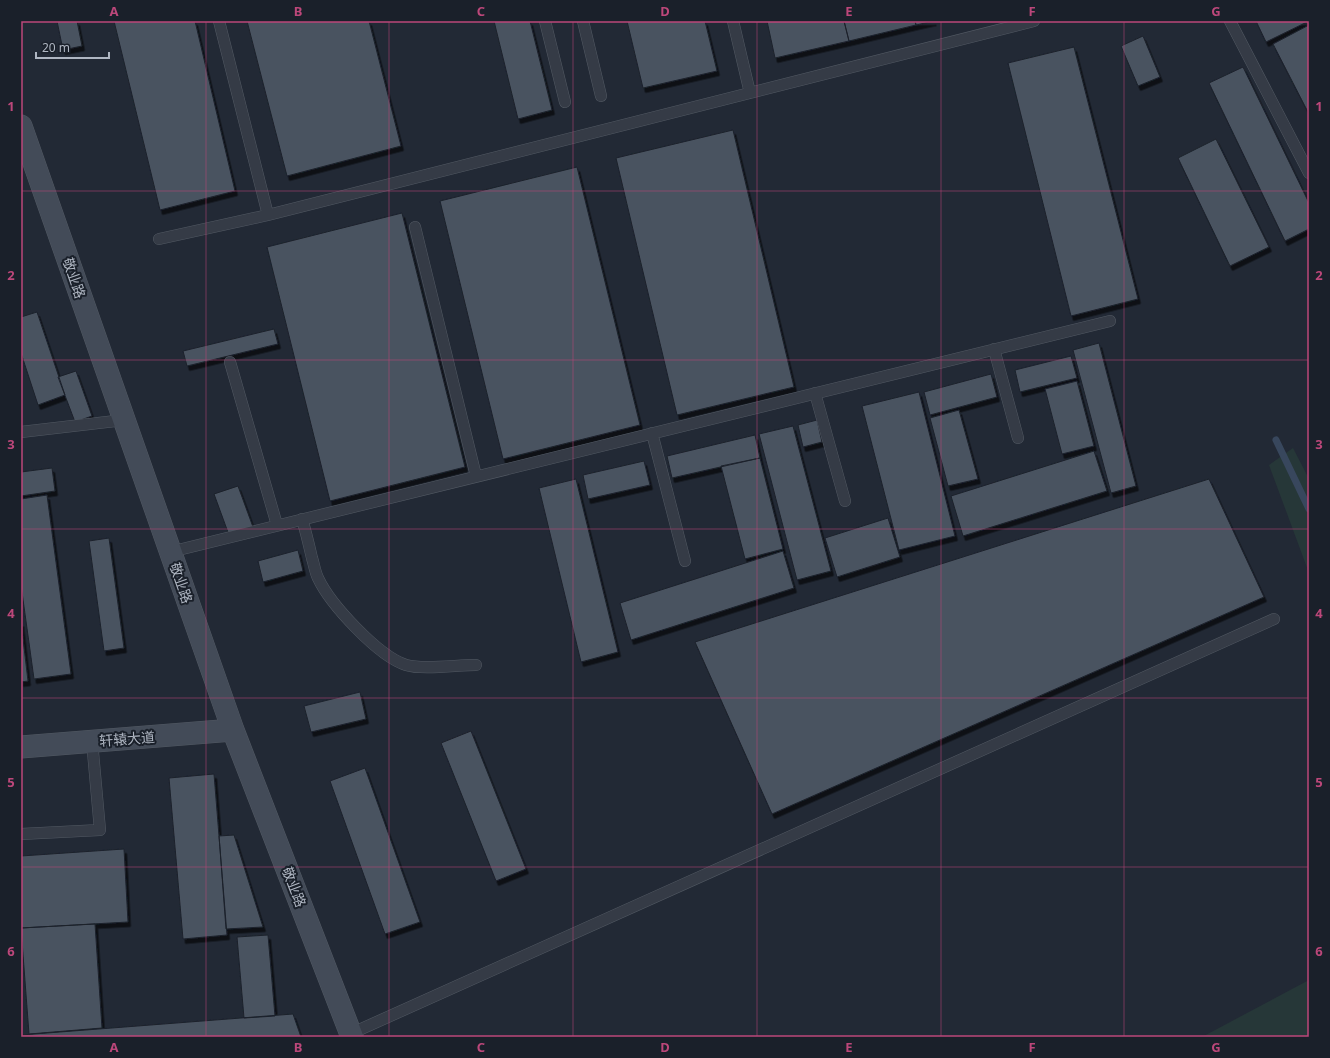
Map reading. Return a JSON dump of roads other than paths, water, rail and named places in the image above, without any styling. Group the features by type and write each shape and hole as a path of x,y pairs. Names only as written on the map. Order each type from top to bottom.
{"street":[{"name":"敬业路","path":"21,126 233,730 351,1035"},
{"name":"轩辕大道","path":"21,747 233,730"}],"lane":[{"path":"219,21 268,215"},
{"path":"546,21 565,102"},
{"path":"583,21 601,96"},
{"path":"733,21 750,93"},
{"path":"159,239 268,215 1034,21"},
{"path":"1230,21 1309,172"},
{"path":"415,227 476,476"},
{"path":"170,552 1110,321"},
{"path":"994,349 1018,438"},
{"path":"230,362 277,525"},
{"path":"815,393 845,501"},
{"path":"21,432 124,420"},
{"path":"652,433 685,561"},
{"path":"302,519 317,577 325,591 341,612 367,638 389,656 405,665 419,667 476,665"},
{"path":"351,1035 1274,618"},
{"path":"21,834 100,830 92,741"}],"waterway":[{"path":"1276,440 1309,509"}]}
